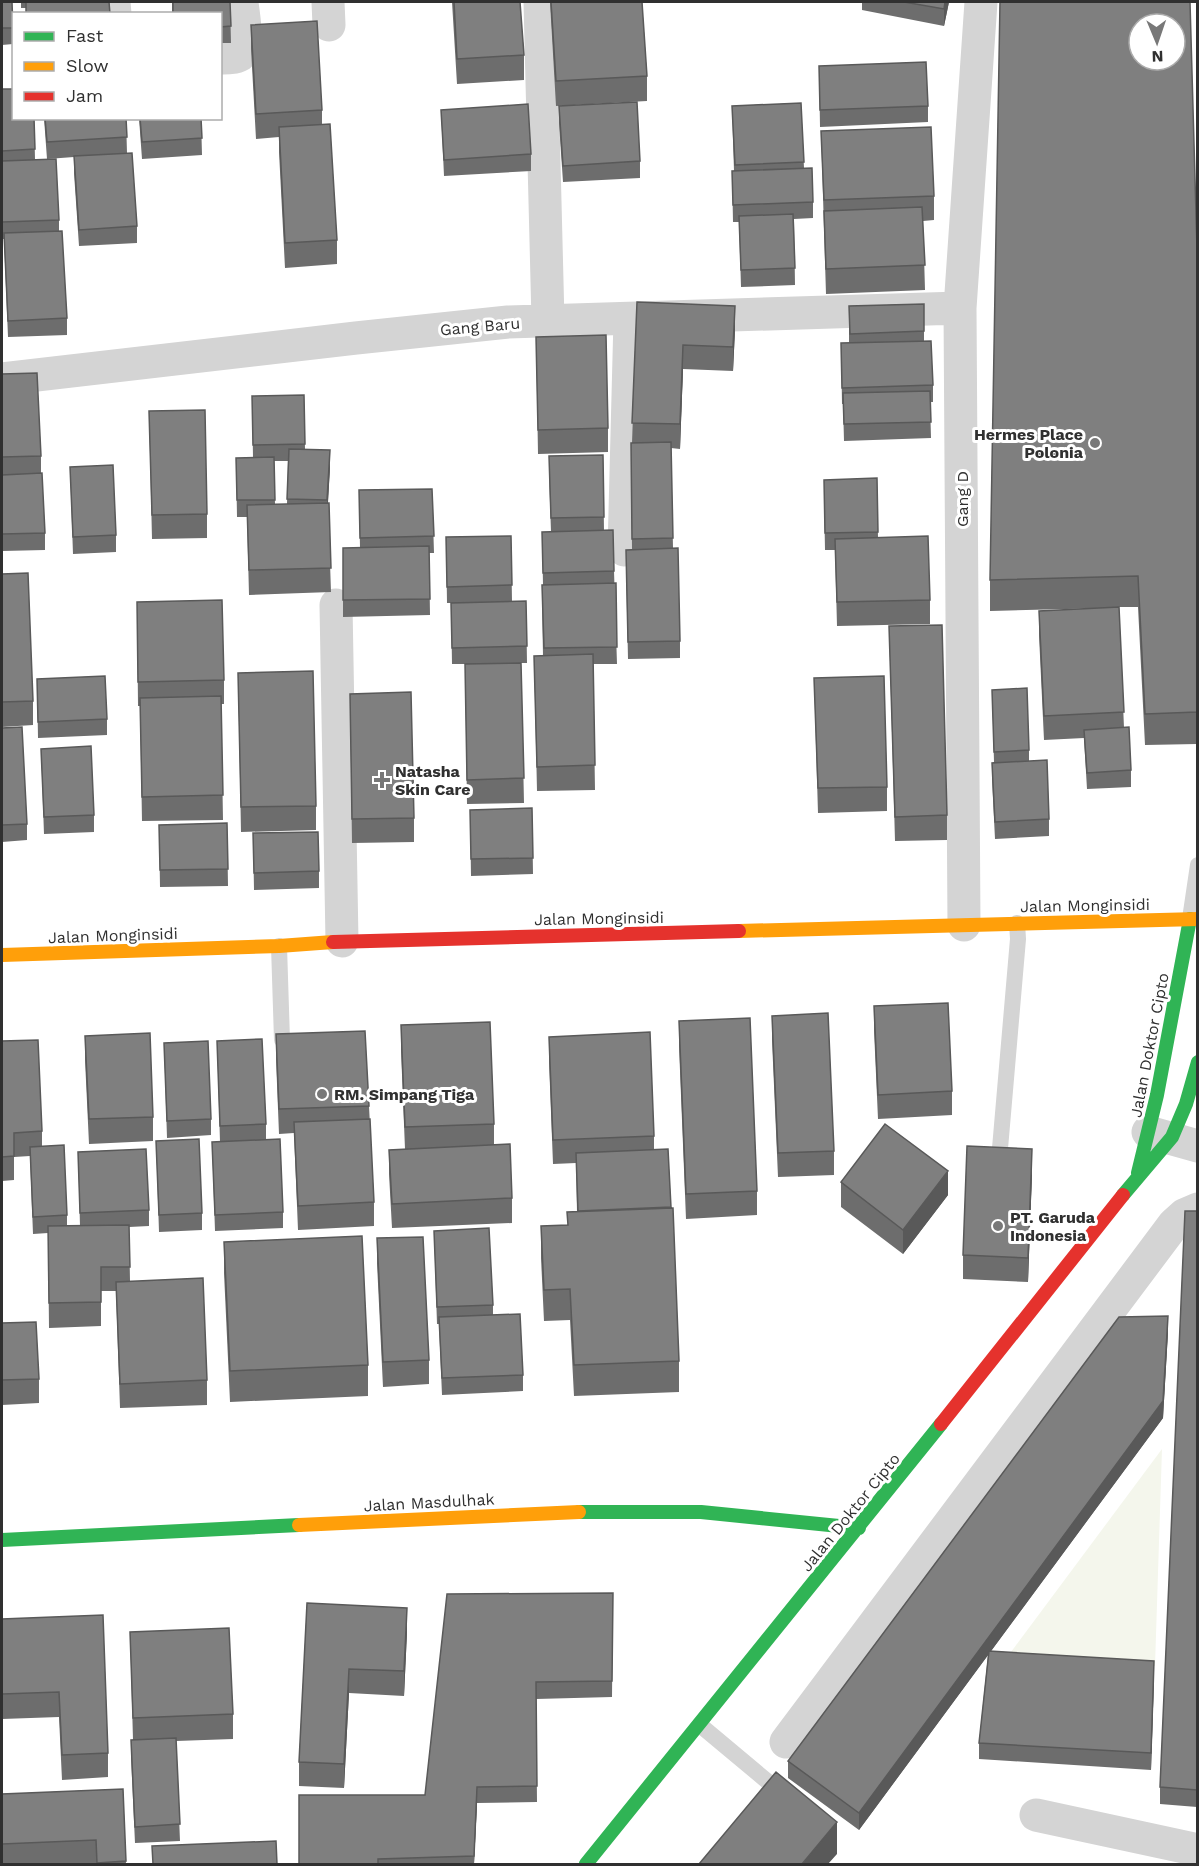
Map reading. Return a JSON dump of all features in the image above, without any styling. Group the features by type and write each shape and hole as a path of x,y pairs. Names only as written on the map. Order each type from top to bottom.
{"street":[{"path":"222,58 237,57 243,52 246,38 242,2"},
{"path":"540,2 548,321"},
{"name":"Gang D","path":"964,925 960,308 981,2"},
{"name":"Gang Baru","path":"2,379 508,322 960,308"},
{"path":"624,550 630,319"},
{"path":"336,605 342,941"},
{"name":"Jalan Monginsidi","path":"2,955 279,946 342,941 1194,919"},
{"name":"Jalan Doktor Cipto","path":"586,1864 859,1528 1137,1177 1173,1138 1180,1103 1194,919"},
{"name":"Jalan Doktor Cipto","path":"1137,1177 1173,1138 1180,1103 1197,1062"},
{"path":"786,1743 1174,1224 1184,1215 1197,1209"},
{"name":"Jalan Masdulhak","path":"2,1540 574,1512 701,1512 859,1528"},
{"path":"1036,1815 1197,1850"}],"lane":[{"path":"1194,919 1197,865"},
{"path":"999,1160 1018,949 1017,923"},
{"path":"279,946 282,1040"},
{"path":"700,1725 773,1786 753,1812"}],"shaded area":[{"path":"1162,1449 1155,1666 1008,1656"}],"building":[{"path":"2,2 12,2 12,28 2,28"},
{"path":"26,2 109,2 110,12 26,12"},
{"path":"173,2 230,2 231,26 222,27 222,12 173,12"},
{"path":"454,2 520,2 524,55 457,59"},
{"path":"551,2 642,2 647,76 556,81"},
{"path":"904,2 945,2 944,9"},
{"name":"Hermes Place Polonia","path":"1000,2 1190,2 1197,249 1197,712 1145,714 1138,576 990,580"},
{"path":"317,21 322,110 256,114 251,25"},
{"path":"926,62 928,106 820,110 819,66"},
{"path":"2,89 12,89 12,120 34,120 35,149 2,151"},
{"path":"637,102 640,161 563,166 559,106"},
{"path":"801,103 804,162 735,165 732,106"},
{"path":"528,104 531,154 444,160 441,110"},
{"path":"45,120 126,120 127,137 47,142"},
{"path":"140,120 201,120 202,138 142,142"},
{"path":"330,124 337,240 285,243 279,127"},
{"path":"931,127 934,196 824,200 821,131"},
{"path":"132,153 137,226 79,230 74,156"},
{"path":"56,159 59,220 2,222 2,161"},
{"path":"812,168 813,202 733,205 732,171"},
{"path":"922,207 925,265 826,269 824,211"},
{"path":"793,214 795,268 741,270 739,216"},
{"path":"62,231 67,318 8,321 4,233"},
{"path":"637,302 735,306 733,347 683,345 680,424 632,423"},
{"path":"924,304 924,331 850,334 849,306"},
{"path":"606,335 608,428 538,430 536,337"},
{"path":"931,341 933,385 842,388 841,343"},
{"path":"37,373 41,456 2,457 2,374"},
{"path":"930,391 931,422 844,424 843,393"},
{"path":"304,395 305,444 253,445 252,396"},
{"path":"205,410 207,514 152,515 149,411"},
{"path":"671,442 673,538 632,539 631,443"},
{"path":"289,449 330,450 327,500 287,499"},
{"path":"603,455 604,517 551,518 549,456"},
{"path":"274,457 275,500 237,500 236,458"},
{"path":"113,465 116,535 73,537 70,467"},
{"path":"42,473 45,533 2,534 2,475"},
{"path":"877,478 878,532 825,533 824,480"},
{"path":"432,489 434,536 360,538 359,490"},
{"path":"329,503 331,568 249,570 247,505"},
{"path":"613,530 614,571 543,573 542,532"},
{"path":"511,536 512,585 447,587 446,537"},
{"path":"928,536 930,600 837,602 835,539"},
{"path":"429,546 430,599 343,600 343,548"},
{"path":"678,548 680,641 628,642 626,550"},
{"path":"28,573 33,701 2,702 2,574"},
{"path":"616,583 617,647 544,648 542,585"},
{"path":"222,600 224,680 138,682 137,602"},
{"path":"526,601 527,646 452,648 451,603"},
{"path":"1119,607 1124,712 1044,716 1039,611"},
{"path":"942,625 947,815 895,817 889,626"},
{"path":"593,654 595,765 537,767 534,656"},
{"path":"521,663 524,778 467,780 465,664"},
{"path":"313,671 316,806 241,807 238,673"},
{"path":"105,676 107,719 38,722 37,679"},
{"path":"884,676 887,787 818,788 814,678"},
{"path":"1027,688 1029,750 994,752 992,690"},
{"name":"Natasha Skin Care","path":"411,692 414,818 352,819 350,694"},
{"path":"221,696 223,795 142,797 140,698"},
{"path":"22,727 27,824 2,825 2,728"},
{"path":"1129,727 1131,770 1087,773 1084,730"},
{"path":"91,746 94,815 44,817 41,749"},
{"path":"1047,760 1049,819 995,822 992,763"},
{"path":"532,808 533,858 471,859 470,810"},
{"path":"227,823 228,869 160,870 159,825"},
{"path":"318,832 319,871 254,873 253,833"},
{"path":"948,1003 952,1091 878,1095 874,1006"},
{"path":"828,1013 834,1151 778,1153 772,1016"},
{"path":"750,1018 757,1191 686,1194 679,1021"},
{"path":"490,1022 494,1124 405,1127 401,1025"},
{"name":"RM. Simpang Tiga","path":"365,1031 369,1106 279,1109 276,1034"},
{"path":"650,1032 654,1136 553,1140 549,1037"},
{"path":"150,1033 153,1117 89,1119 85,1036"},
{"path":"262,1039 266,1124 220,1126 217,1041"},
{"path":"38,1040 42,1131 14,1133 14,1156 2,1157 2,1041"},
{"path":"208,1041 211,1119 167,1121 164,1043"},
{"path":"370,1119 374,1202 298,1206 294,1122"},
{"path":"885,1124 948,1171 903,1230 841,1182"},
{"path":"199,1139 202,1213 159,1215 156,1141"},
{"path":"280,1139 283,1212 215,1215 212,1142"},
{"path":"510,1144 512,1198 392,1204 389,1150"},
{"path":"64,1145 67,1215 33,1217 30,1147"},
{"name":"PT. Garuda Indonesia","path":"967,1146 1032,1149 1028,1258 963,1255"},
{"path":"146,1149 149,1210 80,1213 78,1152"},
{"path":"668,1149 671,1207 578,1211 576,1153"},
{"path":"673,1208 679,1361 574,1365 570,1289 544,1290 541,1226 568,1225 567,1212"},
{"path":"1185,1211 1197,1211 1197,1790 1160,1787"},
{"path":"129,1225 130,1267 101,1267 101,1302 49,1303 48,1226"},
{"path":"489,1228 493,1305 437,1307 434,1231"},
{"path":"362,1236 368,1365 230,1371 224,1242"},
{"path":"423,1237 429,1360 383,1362 377,1238"},
{"path":"203,1278 207,1380 120,1384 116,1282"},
{"path":"520,1314 523,1375 442,1378 439,1317"},
{"path":"1168,1316 1163,1401 859,1813 788,1761 1119,1317"},
{"path":"36,1322 39,1379 2,1380 2,1323"},
{"path":"613,1593 612,1681 536,1682 537,1786 477,1787 474,1856 378,1859 378,1864 299,1864 299,1795 425,1795 447,1594"},
{"path":"307,1603 407,1608 404,1671 349,1669 344,1764 299,1762"},
{"path":"103,1615 108,1753 62,1755 59,1692 2,1694 2,1619"},
{"path":"229,1628 233,1714 133,1718 130,1632"},
{"path":"989,1651 1154,1661 1151,1753 979,1743"},
{"path":"176,1738 180,1824 135,1827 131,1740"},
{"path":"776,1772 837,1822 802,1864 699,1864"},
{"path":"123,1789 126,1861 97,1863 96,1840 2,1844 2,1794"},
{"path":"276,1841 277,1864 153,1864 152,1846"}],"traffic: fast":[{"path":"1138,1173 1157,1095 1190,919"},
{"path":"1123,1195 1172,1137 1186,1104 1198,1062"},
{"path":"586,1864 941,1424"},
{"path":"579,1512 701,1512 859,1528"},
{"path":"2,1540 299,1525"}],"traffic: slow":[{"path":"739,931 1198,919"},
{"path":"2,955 279,946 333,942"},
{"path":"299,1525 579,1512"}],"traffic: jam":[{"path":"333,942 739,931"},
{"path":"941,1424 1123,1195"}],"place":[{"name":"Hermes Place Polonia","path":"1095,443"},
{"name":"Natasha Skin Care","path":"382,780"},
{"name":"RM. Simpang Tiga","path":"322,1094"},
{"name":"PT. Garuda Indonesia","path":"998,1226"}]}
